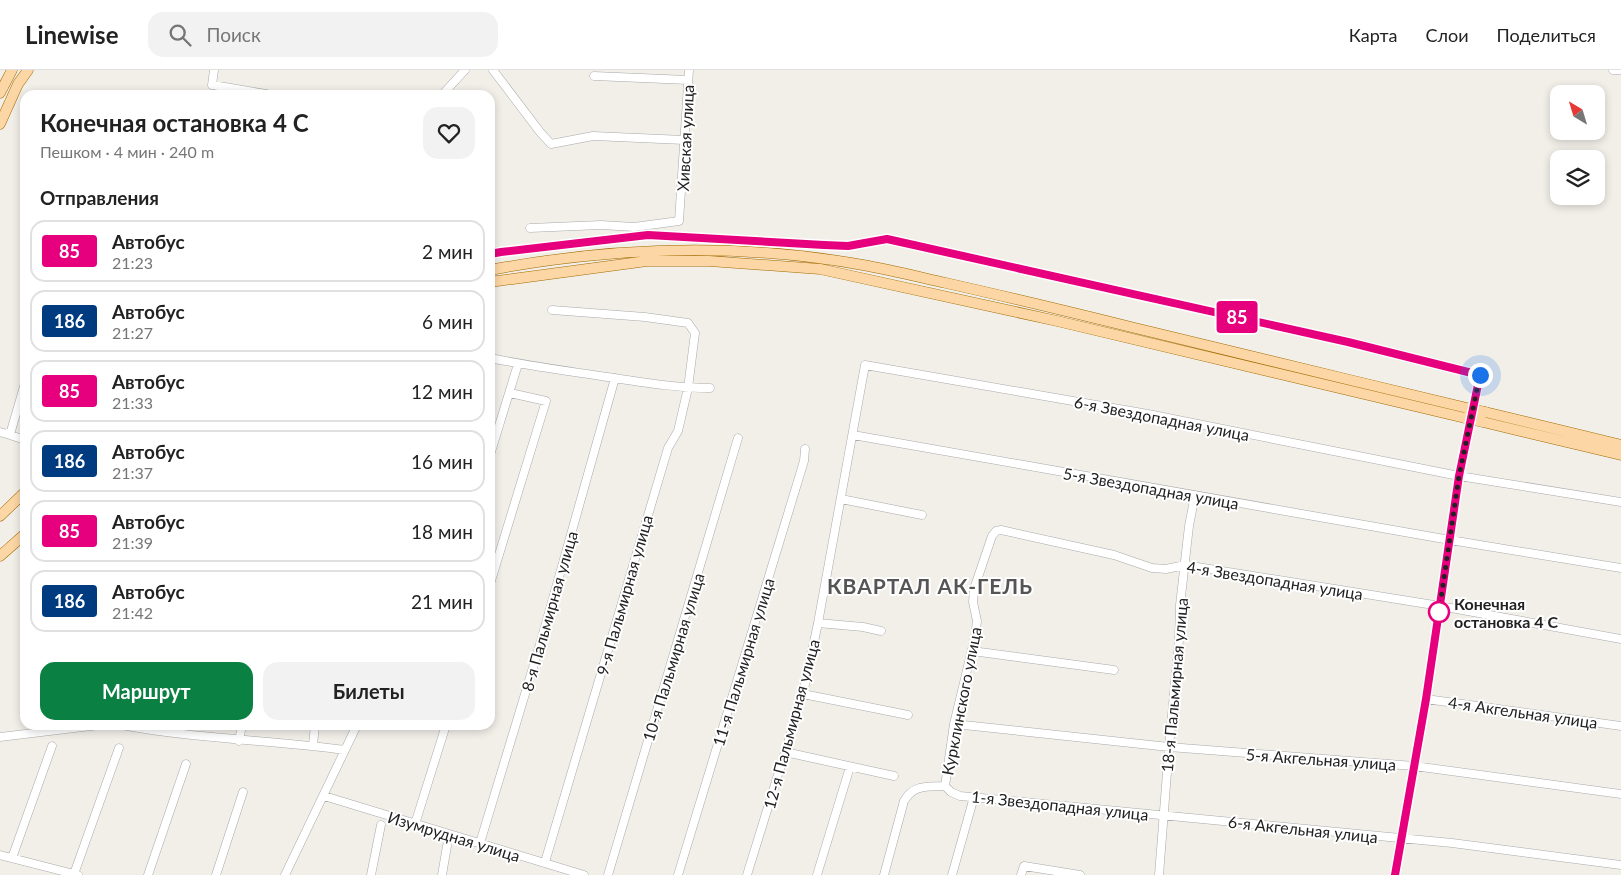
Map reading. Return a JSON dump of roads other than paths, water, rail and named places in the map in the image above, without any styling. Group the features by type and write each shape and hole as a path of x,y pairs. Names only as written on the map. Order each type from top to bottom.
{"main road":[{"path":"0,93 12,70"},
{"path":"0,124 18,84 28,70"},
{"path":"495,269 558,259 663,251 738,251 833,260 892,270 984,291 1466,413"},
{"path":"495,281 648,261 710,261 820,269 1484,417 1621,445"},
{"path":"1484,417 1621,455"},
{"path":"0,516 20,497"},
{"path":"0,556 20,538"}],"street":[{"path":"214,70 212,85 222,90"},
{"path":"447,90 465,70"},
{"path":"493,70 540,132 552,144 593,136 684,140"},
{"name":"Хивская улица","path":"530,228 601,225 634,226 679,221 689,70"},
{"path":"1613,70 1621,70"},
{"path":"594,76 688,80"},
{"path":"495,253 648,235 848,246 887,239 1348,342 1480,375 1459,476 1426,699 1395,875"},
{"name":"9-я Пальмирная улица","path":"545,862 668,448 678,431 688,388 695,333 688,323 644,317 552,310"},
{"path":"495,359 688,388 710,388"},
{"path":"495,440 518,364"},
{"name":"6-я Звездопадная улица","path":"865,365 1148,414 1459,476 1621,502"},
{"name":"12-я Пальмирная улица","path":"747,875 803,694 842,499 865,365"},
{"name":"8-я Пальмирная улица","path":"480,843 543,632 615,378"},
{"path":"495,568 546,401 510,393"},
{"path":"20,396 6,433 20,438"},
{"name":"5-я Звездопадная улица","path":"853,435 1195,496 1621,568"},
{"name":"10-я Пальмирная улица","path":"608,875 738,438"},
{"name":"11-я Пальмирная улица","path":"678,875 804,461 805,449"},
{"name":"18-я Пальмирная улица","path":"1160,875 1179,640 1180,606 1195,496"},
{"path":"842,499 922,515"},
{"name":"4-я Звездопадная улица","path":"996,531 1001,530 1114,555 1152,568 1166,569 1185,565 1440,606 1621,639"},
{"name":"Курклинского улица","path":"945,786 954,724 972,651 977,620 974,589 992,536 996,531"},
{"path":"818,623 832,626 863,627 881,631"},
{"path":"972,651 1114,670"},
{"path":"803,694 908,715"},
{"name":"4-я Акгельная улица","path":"1426,699 1621,726"},
{"name":"5-я Акгельная улица","path":"954,724 1169,747 1414,766 1621,794"},
{"path":"0,736 35,730"},
{"path":"183,730 239,741 345,750"},
{"path":"239,741 241,730"},
{"path":"313,746 315,730"},
{"path":"285,875 355,730"},
{"path":"416,824 444,730"},
{"path":"12,858 52,746"},
{"path":"0,855 76,874 119,748"},
{"path":"785,752 894,776"},
{"path":"148,875 186,764"},
{"path":"816,875 850,767"},
{"name":"1-я Звездопадная улица","path":"884,875 904,801 908,794 916,788 945,786 951,792 960,796 1164,816"},
{"path":"216,875 243,792"},
{"name":"Изумрудная улица","path":"324,796 584,875"},
{"path":"952,875 974,797"},
{"name":"6-я Акгельная улица","path":"1164,816 1452,843 1621,866"},
{"path":"371,875 381,825"},
{"path":"442,875 447,846"},
{"path":"1022,875 1024,866 1080,875"}],"place":[{"name":"Конечная остановка 4 С","path":"1439,612"}],"district":[{"name":"КВАРТАЛ АК-ГЕЛЬ","path":"930,585"}]}
